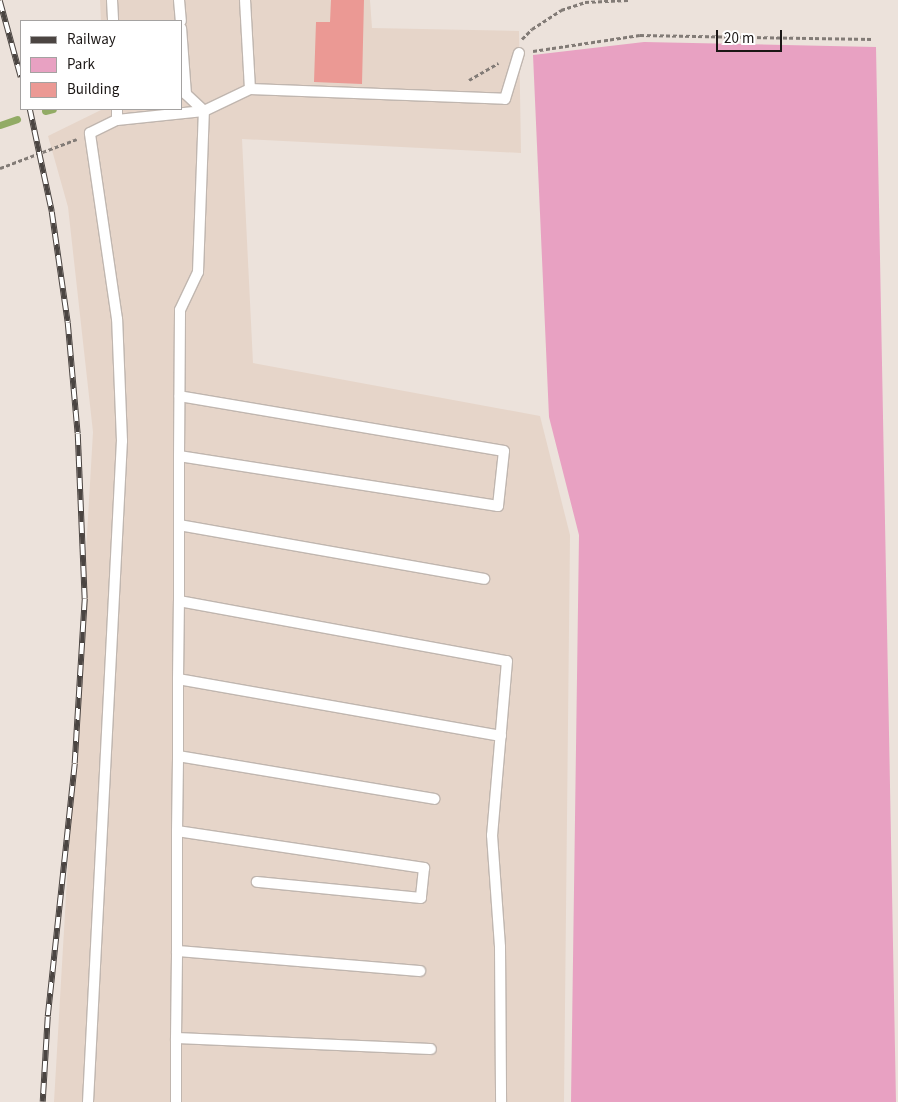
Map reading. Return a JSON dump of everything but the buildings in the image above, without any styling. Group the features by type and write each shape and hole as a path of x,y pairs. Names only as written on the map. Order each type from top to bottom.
{"lane":[{"path":"112,0 113,20"},
{"path":"179,0 181,20"},
{"path":"245,0 250,89"},
{"path":"176,1102 180,310 198,272 204,111 186,94 182,41"},
{"path":"88,1102 122,441 117,319 90,134 117,120 204,111 250,89 506,99 519,53"},
{"path":"117,110 117,120"},
{"path":"179,456 498,506 504,451 180,396"},
{"path":"179,525 484,580"},
{"path":"179,601 507,661 492,835 500,947 501,1102"},
{"path":"178,679 501,736"},
{"path":"178,756 434,799"},
{"path":"177,831 424,868 421,898 256,882"},
{"path":"177,951 420,971"},
{"path":"176,1038 431,1049"}],"path":[{"path":"519,53 640,35 874,39"},
{"path":"0,168 90,134"}],"shaded area":[{"path":"100,0 370,0 372,28 519,31 521,153 242,139 253,363 540,416 570,535 564,1102 54,1102 93,432 68,207 48,136 101,110 182,110 182,20 101,20"}],"green space":[{"path":"644,42 876,47 896,1102 571,1102 579,535 549,417 533,55"}],"waterway":[{"path":"45,111 49,110"},
{"path":"0,125 17,119"}],"railway":[{"path":"0,1 20,73"},
{"path":"30,110 52,212 68,323 78,434 85,599 75,764 48,1017 43,1102"}]}
